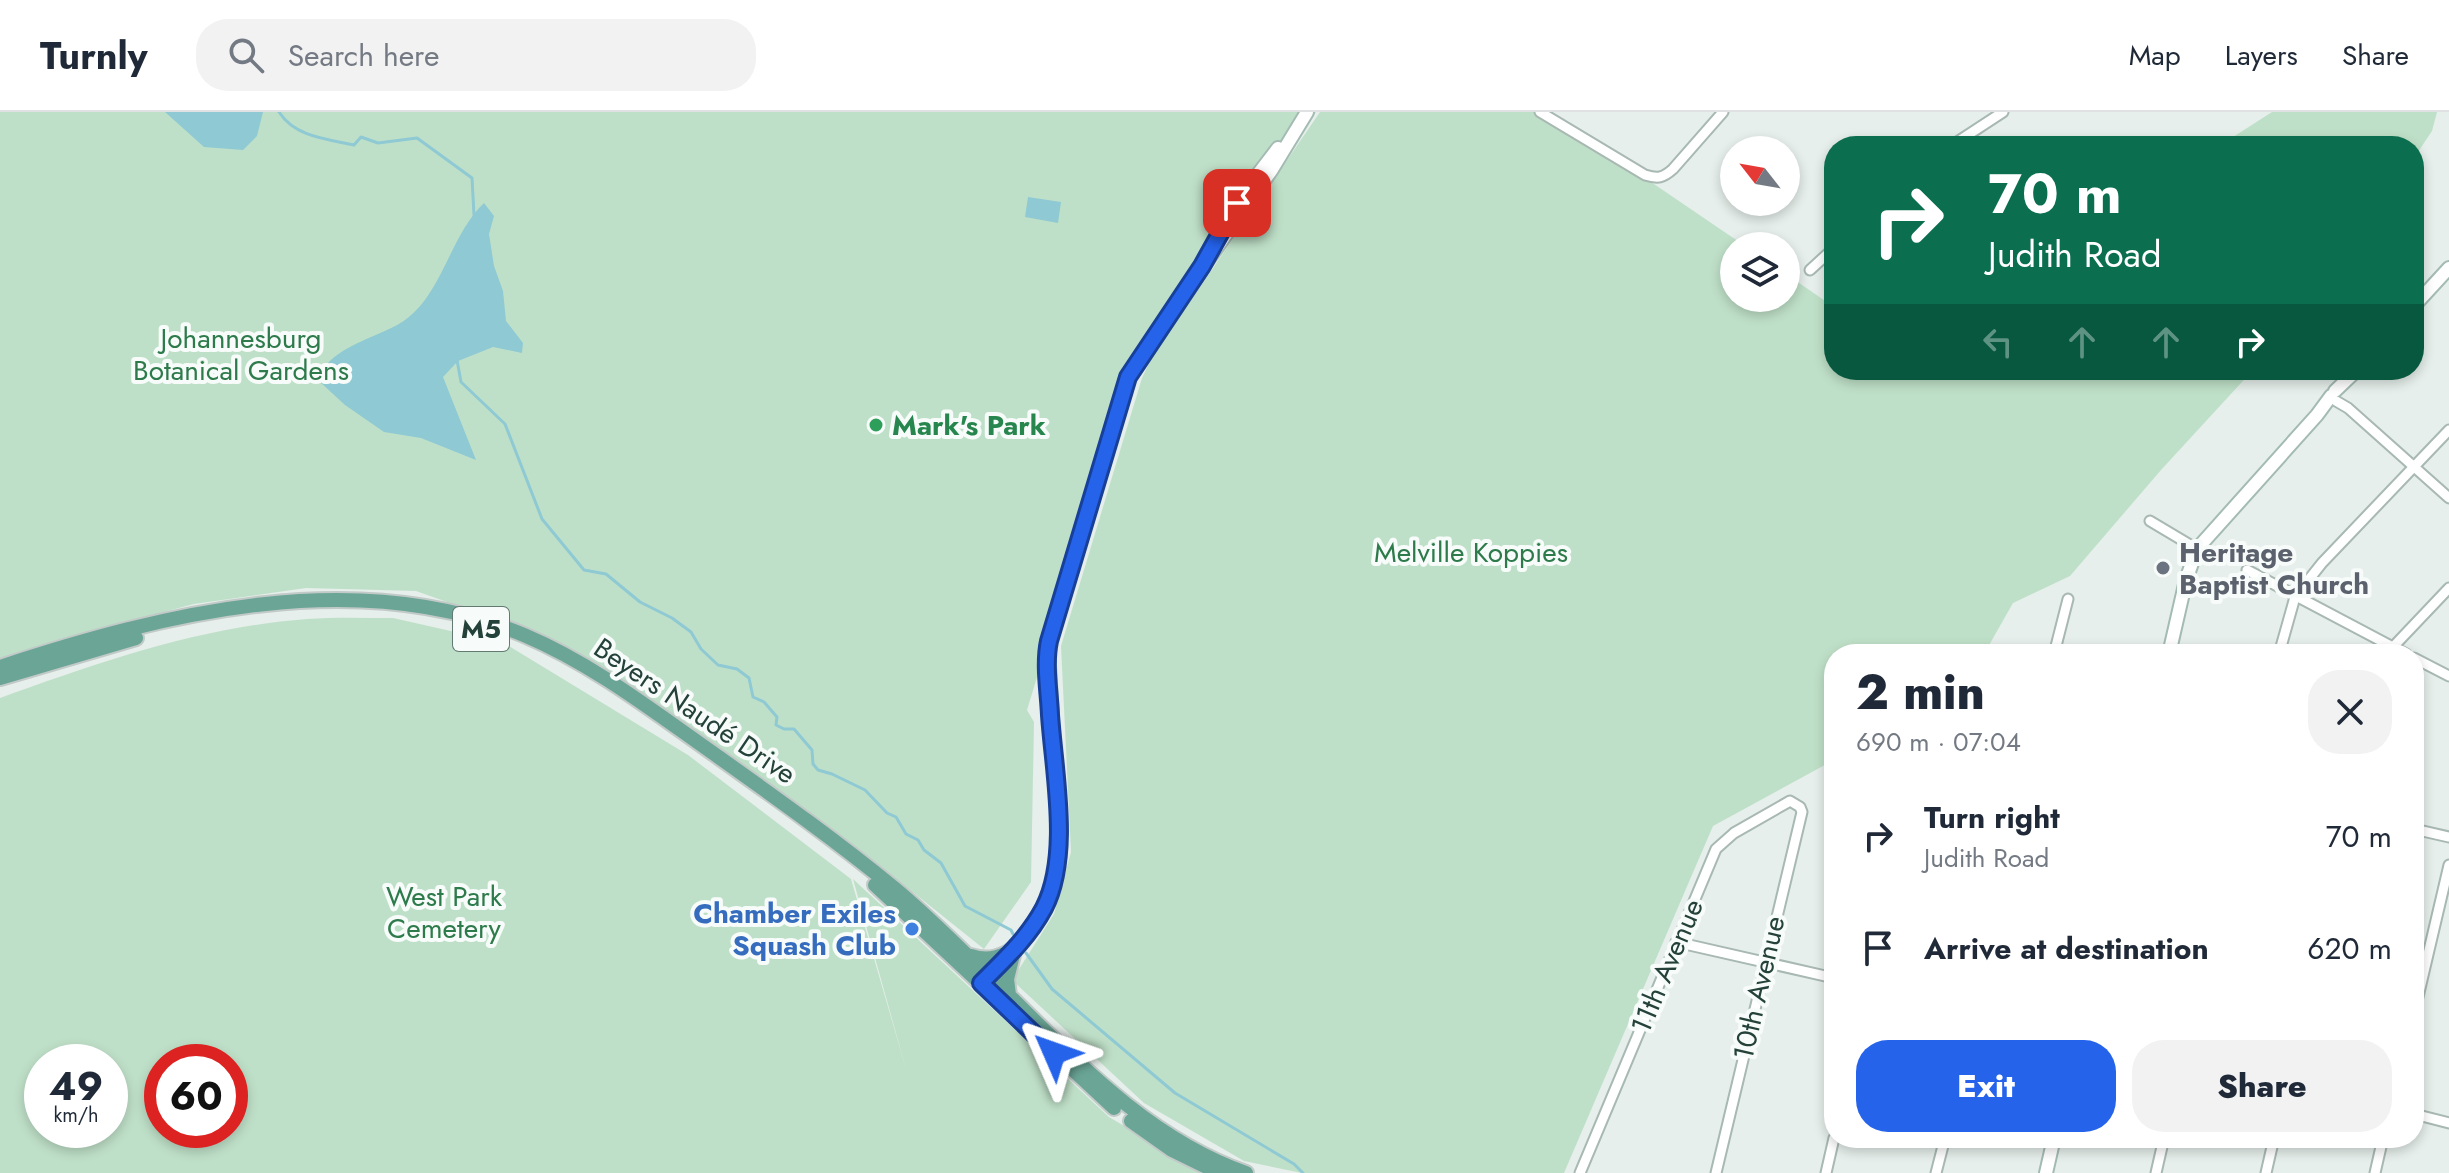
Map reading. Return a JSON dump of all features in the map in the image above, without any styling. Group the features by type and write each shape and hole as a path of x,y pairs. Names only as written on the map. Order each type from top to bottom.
{"main road":[{"name":"Beyers Naudé Drive","path":"0,667 105,636 217,611 321,601 409,606 477,619 540,642 623,691 854,856 908,900 967,955 985,980 1009,995 1136,1113 1196,1152 1246,1173"},
{"name":"Beyers Naudé Drive","path":"0,678 142,637 232,617 274,612 366,609 491,632 519,643 578,673 746,788 864,875 985,980 1115,1109 1172,1150 1219,1173"},
{"path":"967,955 990,959 1016,949"},
{"path":"1009,995 1007,974 1016,949"}],"street":[{"path":"985,980 1016,949 1044,909 1053,885 1058,825 1049,641 1128,377 1202,266 1241,197 1307,112"},
{"path":"1540,112 1645,175 1658,178 1666,176 1673,169 1723,112"},
{"path":"1966,136 2003,112"},
{"path":"1810,270 1824,257"},
{"path":"2424,295 2449,268"},
{"path":"2171,644 2186,580 2197,549 2350,380"},
{"path":"2336,397 2449,498"},
{"path":"2282,644 2295,597 2322,563 2449,430"},
{"path":"2150,521 2197,549"},
{"path":"2247,570 2379,644"},
{"path":"2398,644 2449,588"},
{"path":"2057,644 2068,599"},
{"path":"2424,663 2449,676"},
{"name":"11th Avenue","path":"1580,1173 1716,849 1723,840 1790,801 1798,803"},
{"name":"10th Avenue","path":"1716,1173 1802,812 1798,803"},
{"path":"2424,831 2449,837"},
{"path":"2424,971 2449,865"},
{"path":"1676,942 1824,976"},
{"path":"2424,1117 2449,1123"},
{"path":"1826,1173 1832,1148"},
{"path":"1936,1173 1942,1148"},
{"path":"2046,1173 2052,1148"},
{"path":"2156,1173 2162,1148"},
{"path":"2266,1173 2272,1148"},
{"path":"2375,1173 2381,1148"}],"green space":[{"name":"Johannesburg Botanical Gardens","path":"0,112 1316,112 1126,387 1027,710 1034,722 1031,882 984,949 850,842 612,675 506,623 416,591 306,588 194,604 80,634 0,665"},
{"name":"Melville Koppies","path":"1320,112 1538,112 1724,232 1720,232 1720,312 1800,312 1800,284 1824,300 1824,380 2244,380 2070,576 2013,603 1990,644 1824,644 1824,765 1713,826 1564,1173 1302,1173 1244,1161 1144,1103 1012,980 1054,914 1071,852 1061,646 1142,378 1152,357"},
{"path":"2272,112 2437,112 2432,131 2424,143 2424,136 2235,136"},
{"name":"West Park Cemetery","path":"393,618 504,643 688,755 851,879 906,1069 853,879 1109,1117 1204,1173 0,1173 0,698 113,659 189,638 267,623"}],"water":[{"path":"165,112 263,112 257,136 243,150 204,147"},
{"path":"1028,197 1061,202 1058,223 1025,217"},
{"path":"484,203 494,216 489,234 494,266 503,291 506,321 523,343 522,353 493,347 458,361 443,377 476,460 421,438 384,432 345,405 320,382 323,370 341,352 405,320 418,309 438,280 472,216"}],"waterway":[{"path":"279,112 294,127 322,139 354,145 361,137 378,143 417,138 472,178 474,215"},
{"path":"457,360 461,382 505,424 542,519 584,570 606,574 640,602 672,618 691,632 701,649 718,665 737,669 749,678 753,697 764,702 777,717 776,725 794,729 812,750 813,764 818,770 865,790 887,813 896,817 906,834 918,840 924,850 941,863 965,906 1011,930 1013,934"},
{"path":"1026,953 1052,989 1175,1093 1294,1164 1303,1173"}],"place":[{"name":"Mark's Park","path":"876,425"},
{"name":"Heritage Baptist Church","path":"2163,568"},
{"name":"Chamber Exiles Squash Club","path":"912,929"}],"route":[{"path":"1054,1053 981,983 1008,958 1035,923 1053,885 1058,825 1047,655 1049,641 1128,377 1202,266 1237,203"}]}
